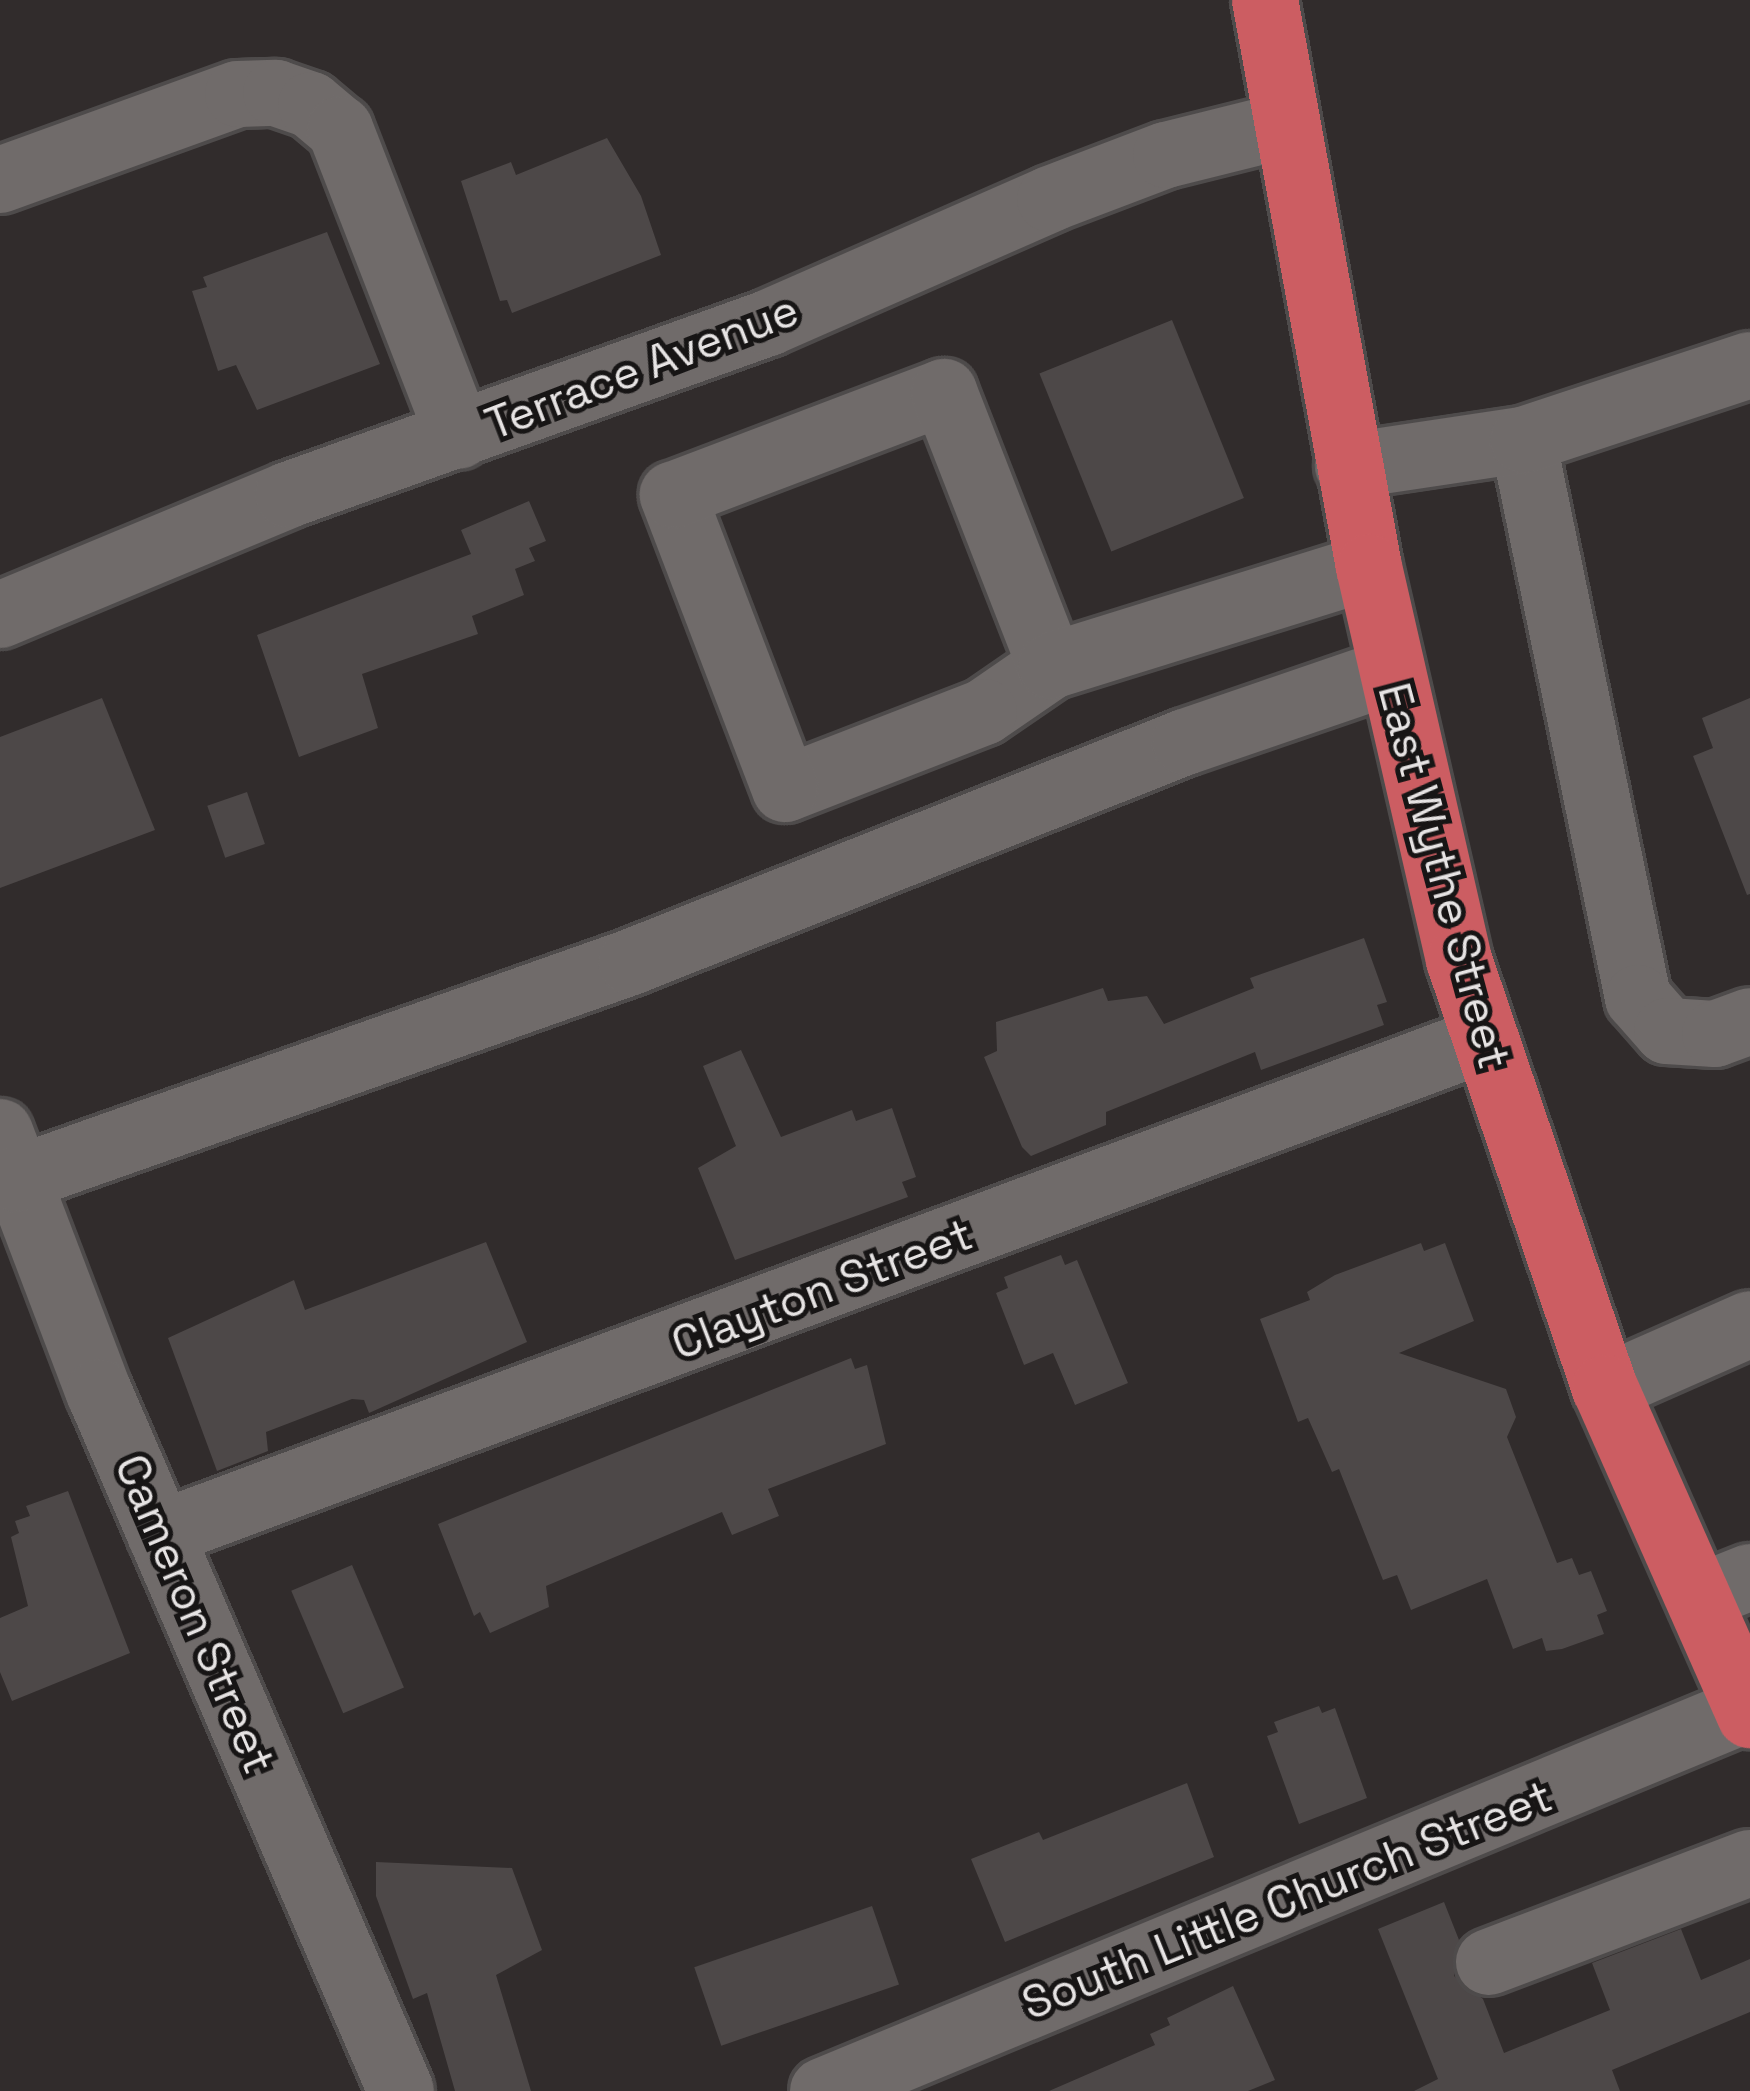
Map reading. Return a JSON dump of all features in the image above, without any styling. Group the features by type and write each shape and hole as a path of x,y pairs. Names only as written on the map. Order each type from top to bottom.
{"highway":[{"name":"East Wythe Street","path":"1265,0 1348,466 1390,672 1483,1040 1605,1388 1725,1587 1749,1711"}],"street":[{"path":"0,180 238,94 276,93 311,104 340,129 459,436"},
{"name":"Terrace Avenue","path":"0,615 288,495 768,323 1108,177 1286,124"},
{"path":"1348,466 1523,440 1750,365"},
{"path":"1051,666 944,392 673,495 785,789 984,712 1051,666 1369,567"},
{"path":"1523,440 1638,998 1667,1031 1715,1034 1750,1021"},
{"path":"9,1155 631,962 1185,742 1390,672"},
{"name":"Clayton Street","path":"160,1534 1483,1040"},
{"name":"Cameron Street","path":"9,1155 160,1534 401,2091"},
{"path":"1605,1388 1750,1324"},
{"name":"South Little Church Street","path":"824,2091 1749,1711"},
{"path":"1489,1962 1750,1863"}],"building":[{"path":"607,138 641,196 661,255 512,313 507,300 500,301 461,181 511,162 516,175"},
{"path":"327,232 380,364 257,410 236,365 218,371 192,291 207,287 203,277"},
{"path":"1172,320 1244,498 1111,552 1039,374"},
{"path":"529,501 546,541 529,548 535,561 515,569 524,595 472,616 478,634 362,674 378,728 299,757 257,635 471,554 461,530"},
{"path":"102,698 155,830 0,888 0,737"},
{"path":"1750,698 1747,895 1693,756 1713,748 1702,718"},
{"path":"247,792 265,844 225,858 207,806"},
{"path":"1364,938 1387,1002 1377,1005 1384,1025 1261,1070 1255,1052 1106,1112 1106,1125 1031,1156 1022,1147 984,1057 997,1051 996,1022 1103,988 1108,1001 1147,996 1164,1024 1254,988 1250,978"},
{"path":"741,1050 781,1137 852,1110 856,1121 892,1108 916,1177 902,1182 908,1197 735,1260 698,1168 736,1146 703,1066"},
{"path":"486,1242 527,1342 369,1413 364,1400 352,1399 266,1432 268,1451 217,1471 168,1338 294,1280 305,1310"},
{"path":"1421,1243 1424,1251 1445,1243 1474,1321 1399,1353 1506,1389 1516,1417 1507,1437 1557,1563 1572,1558 1579,1575 1591,1571 1607,1611 1597,1615 1604,1634 1562,1649 1546,1651 1542,1638 1513,1649 1487,1579 1411,1610 1397,1575 1383,1580 1339,1469 1332,1472 1308,1418 1298,1422 1260,1319 1310,1300 1307,1292 1335,1275"},
{"path":"1061,1255 1065,1265 1077,1260 1128,1383 1075,1405 1053,1353 1024,1365 996,1293 1008,1288 1004,1277"},
{"path":"851,1358 855,1369 867,1365 886,1444 768,1489 779,1516 732,1535 722,1512 546,1586 549,1607 490,1633 480,1612 474,1616 438,1524"},
{"path":"68,1491 130,1653 12,1701 0,1672 0,1618 28,1606 11,1537 19,1533 15,1521 30,1516 26,1506"},
{"path":"352,1565 404,1687 343,1713 291,1591"},
{"path":"1319,1706 1322,1713 1335,1708 1367,1798 1299,1824 1267,1736 1278,1732 1274,1722"},
{"path":"1187,1783 1214,1857 1005,1942 971,1859 1039,1832 1043,1840"},
{"path":"376,1862 512,1868 542,1950 496,1975 531,2091 455,2091 427,1993 413,1999 376,1896"},
{"path":"1444,1902 1459,1940 1454,1976 1483,1999 1504,2053 1610,2010 1592,1963 1681,1929 1701,1980 1750,1959 1750,2012 1612,2070 1620,2091 1414,2091 1438,2079 1378,1929"},
{"path":"872,1906 899,1984 721,2046 694,1967"},
{"path":"1233,1986 1275,2080 1248,2091 1049,2091 1155,2045 1150,2034 1170,2025 1167,2018"}]}
